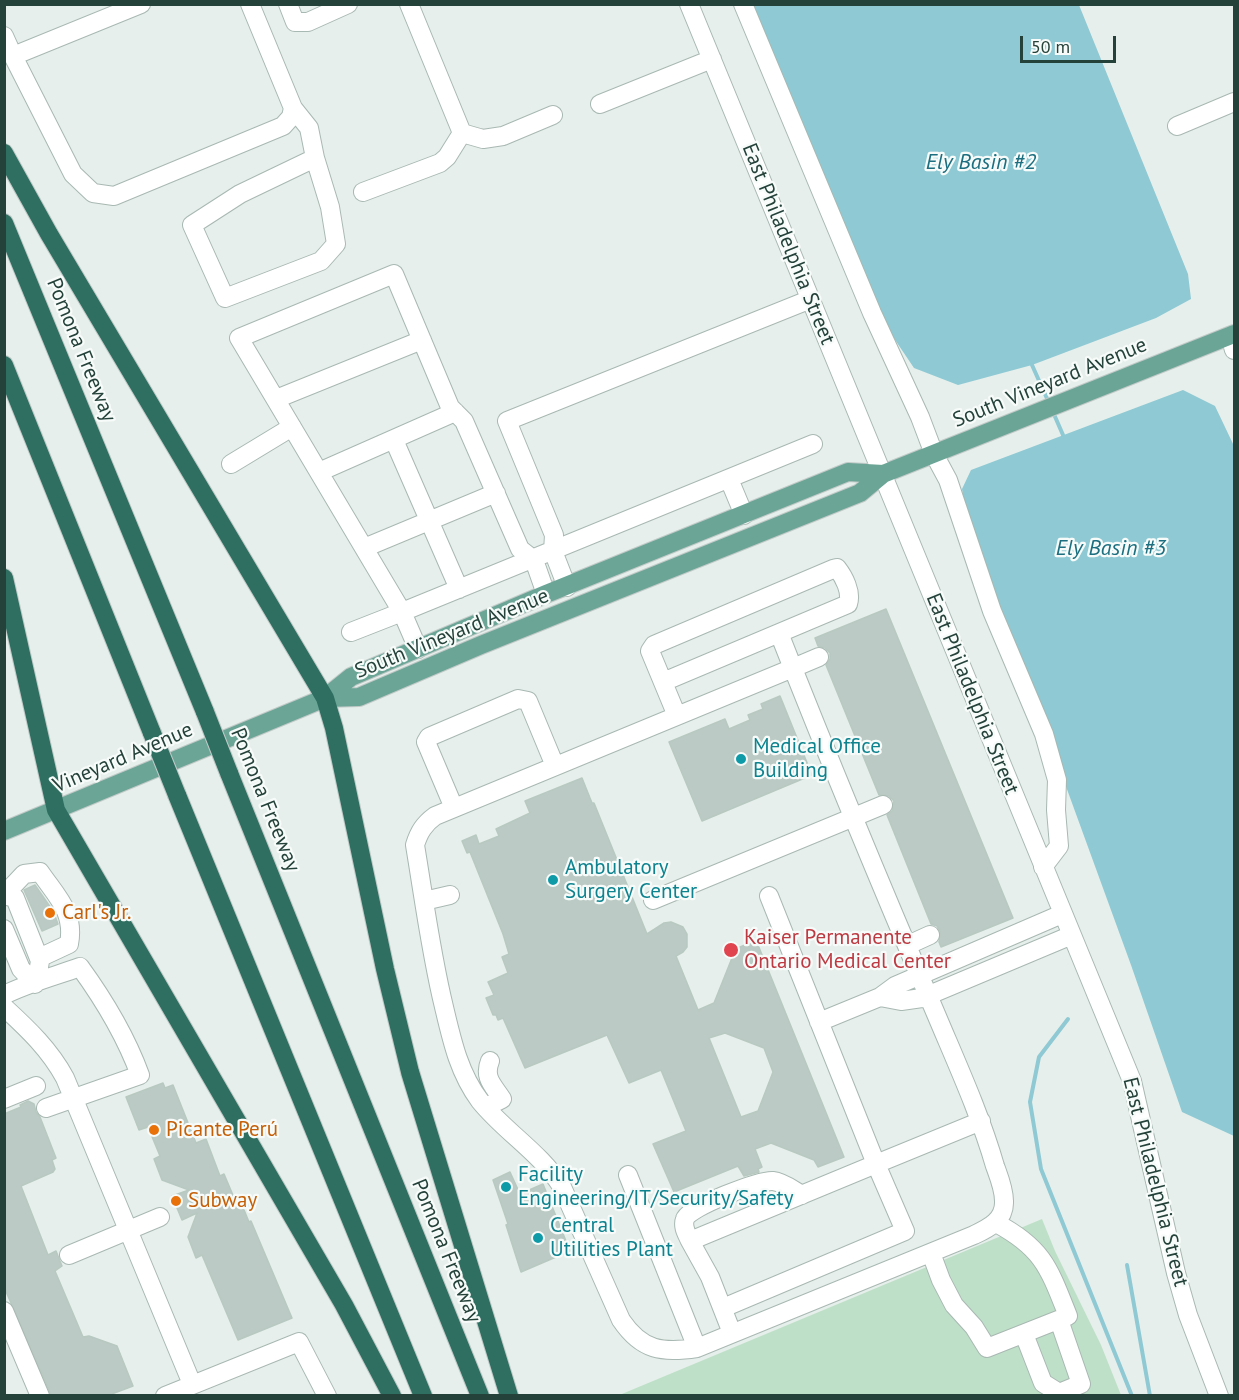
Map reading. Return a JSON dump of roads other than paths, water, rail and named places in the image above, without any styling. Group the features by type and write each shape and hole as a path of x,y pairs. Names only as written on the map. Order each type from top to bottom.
{"highway":[{"path":"4,153 49,234 325,698 334,728 385,969 410,1072 509,1395"},
{"name":"Pomona Freeway","path":"4,223 205,712 480,1395"},
{"path":"4,365 423,1395"},
{"path":"4,578 56,810 344,1305 392,1395"}],"main road":[{"name":"South Vineyard Avenue","path":"325,698 359,697 481,645 860,493 883,474 1065,402 1233,340"},
{"name":"South Vineyard Avenue","path":"325,698 351,677 546,594 848,472 883,474"},
{"name":"Vineyard Avenue","path":"4,831 325,698"}],"street":[{"path":"13,57 141,4"},
{"path":"250,4 292,108 309,128 315,158 330,207 336,244 321,261 225,298 192,225 240,194 315,158"},
{"path":"288,4 295,22 308,22 348,4"},
{"path":"409,4 462,133"},
{"name":"East Philadelphia Street","path":"689,4 1132,1081 1176,1273 1188,1315 1219,1395"},
{"path":"743,4 872,313 920,417 934,454 948,480 992,611 1044,734 1057,780 1056,810 1059,846 1043,867"},
{"path":"4,36 73,174 93,193 114,196 283,126 291,117 292,108"},
{"path":"600,104 711,59"},
{"path":"1178,126 1234,102"},
{"path":"462,133 483,139 503,136 553,115"},
{"path":"363,192 440,164 462,133"},
{"path":"418,649 402,612 239,338 394,274 450,407 464,421 520,549 534,560 546,594"},
{"path":"567,587 553,551 554,535 507,421 811,299"},
{"path":"276,399 422,340"},
{"path":"319,472 455,412"},
{"path":"231,464 292,427"},
{"path":"394,440 459,589"},
{"path":"351,632 534,560 813,444"},
{"path":"729,479 744,515"},
{"path":"364,548 496,493"},
{"path":"663,682 848,604 850,595 837,568 654,645 650,651 677,716"},
{"path":"779,633 793,668 854,817 981,1121 1004,1193 1003,1212 996,1223 989,1228 697,1348 666,1350 652,1348 635,1338 628,1330 611,1301 558,1180 539,1156 498,1121 462,1071 455,1052 433,960 415,845 425,823 435,816 555,766 677,716 793,668 819,657"},
{"path":"454,808 426,742 429,737 518,699 528,701 555,766"},
{"path":"652,900 883,805"},
{"path":"35,984 39,958 15,898 5,894 24,874 40,872 68,914 72,930 69,944 39,958"},
{"path":"422,896 448,890"},
{"path":"723,1308 905,1232 769,896"},
{"path":"819,1022 880,997 895,986 1062,914"},
{"path":"4,929 21,969 35,984"},
{"path":"908,945 930,935"},
{"path":"880,997 901,1001 928,995 1071,935"},
{"path":"4,995 22,986 35,984 80,967 131,1050 140,1075 46,1108"},
{"path":"4,1007 46,1049 58,1065 74,1097 192,1384"},
{"path":"4,1099 36,1086"},
{"path":"486,1107 502,1100 497,1090"},
{"path":"690,1241 981,1121"},
{"path":"628,1175 697,1348"},
{"path":"732,1333 710,1277 690,1241 684,1225 685,1217 691,1210 737,1190 770,1180 778,1181 802,1195"},
{"path":"69,1255 160,1218"},
{"path":"931,1253 954,1305 974,1327 987,1348 1068,1316 1051,1273 1039,1254 1018,1235 996,1223"},
{"path":"4,1311 40,1395"},
{"path":"1023,1334 1043,1383 1059,1393 1081,1384 1059,1320"},
{"path":"165,1395 298,1342 327,1395"}],"water":[{"name":"Ely Basin #2","path":"752,5 1079,5 1188,274 1191,299 1156,318 1032,365 958,385 914,368 883,322"},
{"name":"Ely Basin #3","path":"1183,390 1215,406 1234,446 1234,1136 1182,1112 1131,965 966,512 962,489 971,470"}],"waterway":[{"path":"1032,365 1049,403"},
{"path":"1053,412 1063,435"},
{"path":"1068,1019 1039,1057 1030,1102 1041,1169 1132,1396"},
{"path":"1127,1265 1150,1396"}],"place":[{"name":"Medical Office Building","path":"741,759"},
{"name":"Ambulatory Surgery Center","path":"553,880"},
{"name":"Carl's Jr.","path":"50,913"},
{"name":"Kaiser Permanente Ontario Medical Center","path":"731,950"},
{"name":"Picante Perú","path":"154,1130"},
{"name":"Facility Engineering/IT/Security/Safety","path":"506,1187"},
{"name":"Subway","path":"176,1201"},
{"name":"Central Utilities Plant","path":"538,1238"}]}
